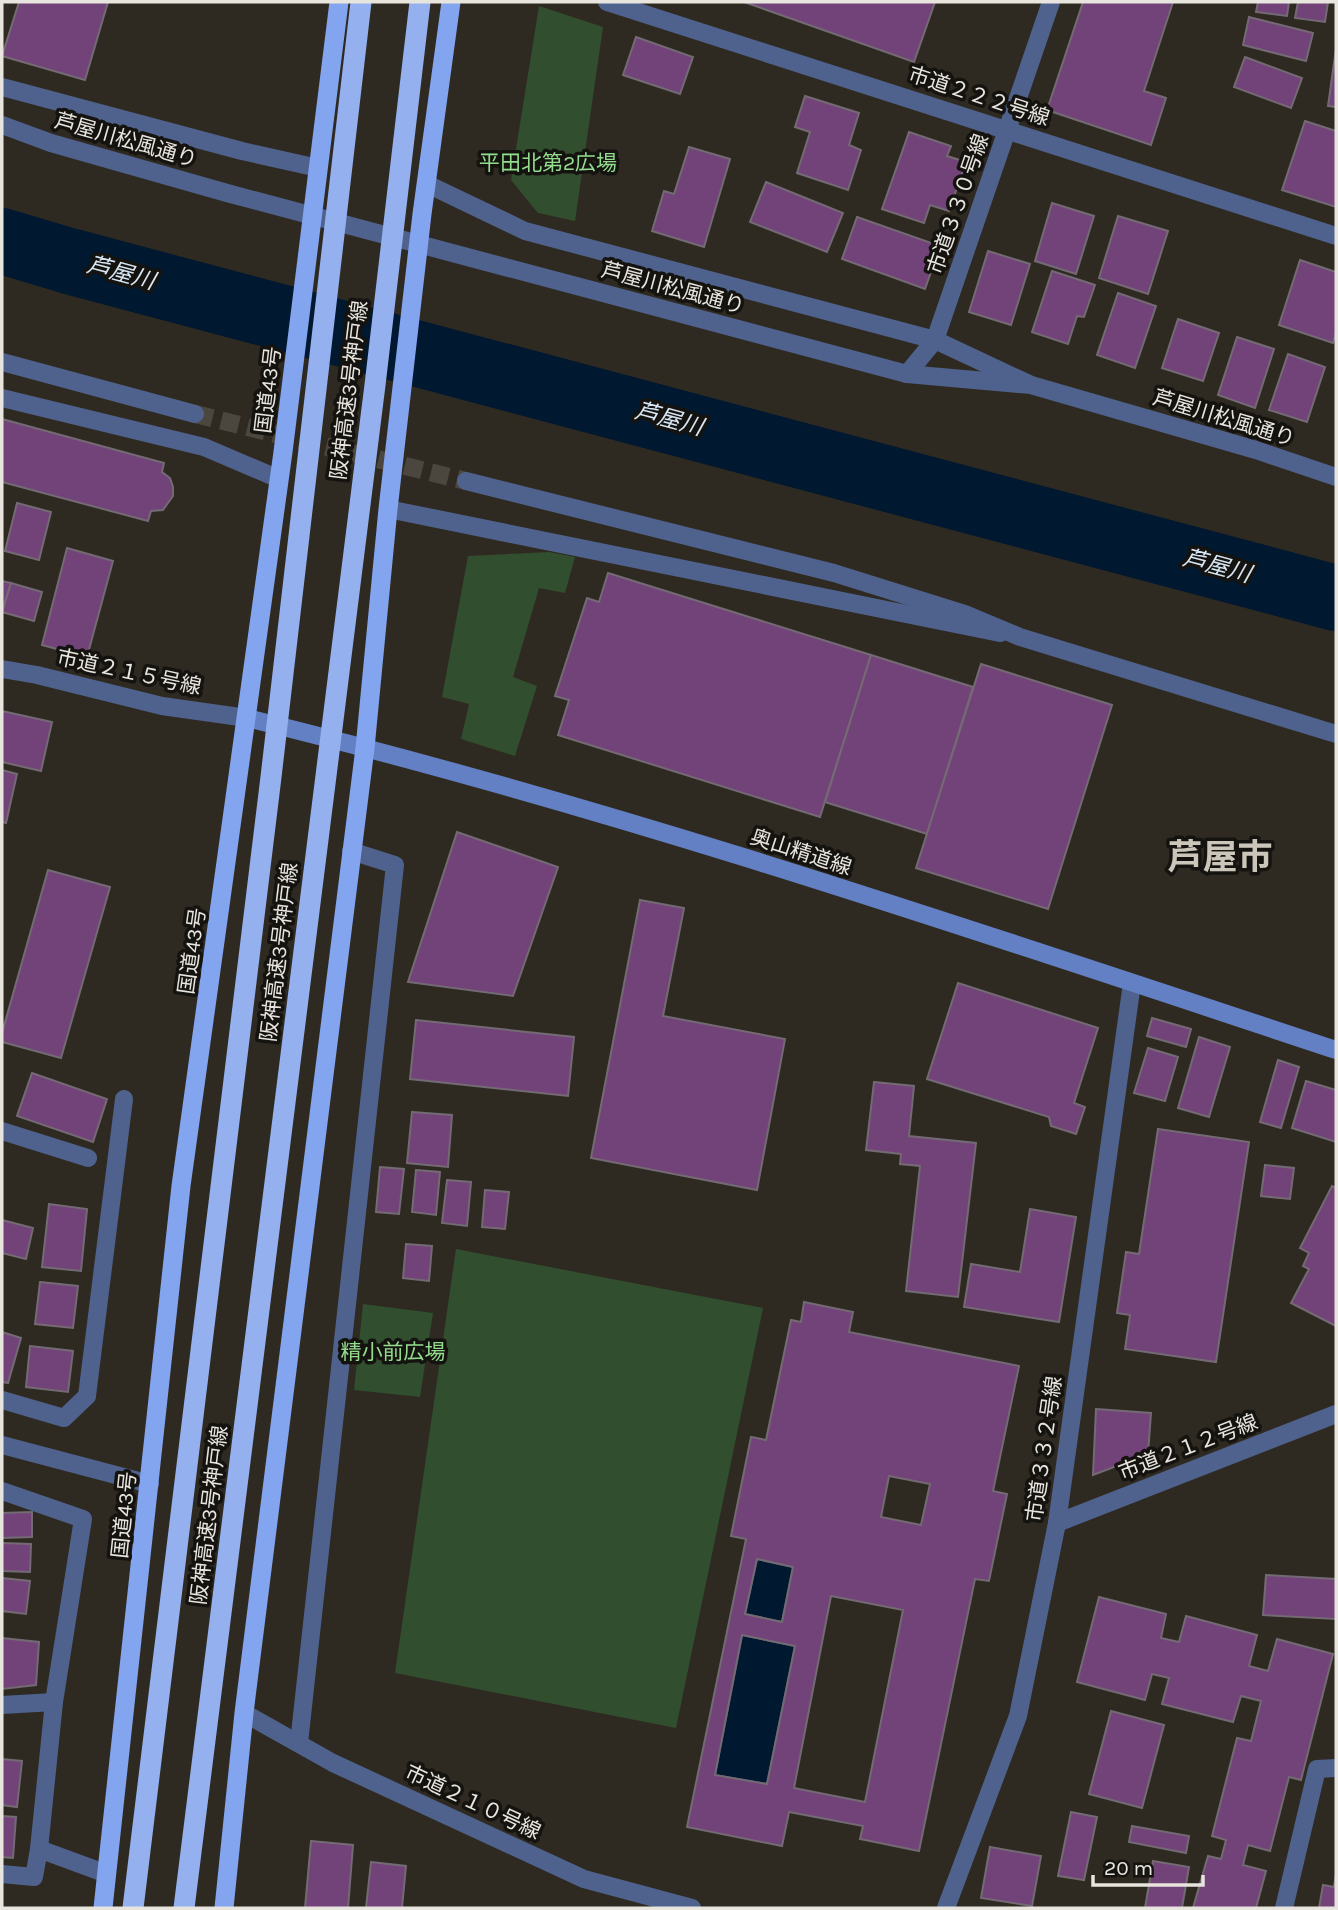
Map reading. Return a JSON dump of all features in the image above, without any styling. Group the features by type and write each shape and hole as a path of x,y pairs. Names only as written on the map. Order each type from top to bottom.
{"highway":[{"name":"国道43号","path":"103,1908 181,1186 283,452 340,2"},
{"name":"阪神高速3号神戸線","path":"133,1908 273,763 361,2"},
{"name":"阪神高速3号神戸線","path":"184,1908 375,385 420,2"},
{"path":"224,1908 244,1713 365,748 388,509 422,214 451,2"}],"main road":[{"name":"奥山精道線","path":"247,718 651,828 1336,1050"}],"street":[{"name":"市道２２２号線","path":"607,2 1008,128 1336,236"},
{"name":"市道３３０号線","path":"907,374 935,340 1051,2"},
{"path":"2,88 242,151 318,168"},
{"name":"芦屋川松風通り","path":"2,125 51,143 227,193 907,374 1031,385 1256,450 1336,477"},
{"path":"427,184 525,231 935,340 1031,385"},
{"path":"2,362 195,414"},
{"path":"2,398 205,447 279,480"},
{"path":"466,481 834,573 965,614 1020,638"},
{"path":"388,509 1020,638 1336,734"},
{"name":"市道２１５号線","path":"2,669 162,706 247,718"},
{"path":"299,1744 395,865 351,851"},
{"name":"市道３３２号線","path":"946,1908 1018,1716 1057,1523 1132,982"},
{"path":"2,1400 64,1418 87,1396 124,1099"},
{"path":"2,1131 88,1158"},
{"name":"市道２１２号線","path":"1057,1523 1336,1414"},
{"path":"2,1446 150,1485"},
{"path":"2,1491 83,1519 54,1702 34,1877 2,1874"},
{"path":"2,1705 54,1702"},
{"name":"市道２１０号線","path":"244,1713 333,1763 584,1879 692,1908"},
{"path":"1284,1908 1318,1769 1336,1768"},
{"path":"39,1849 107,1874"}],"green space":[{"name":"平田北第2広場","path":"539,6 603,27 575,221 538,213 511,180"},
{"path":"549,552 575,557 565,593 539,588 513,677 537,686 515,756 461,739 469,704 442,697 468,556"},
{"path":"456,1249 763,1308 676,1728 395,1673"},
{"name":"精小前広場","path":"363,1304 433,1313 420,1397 354,1390"}],"water":[{"path":"757,1559 793,1567 782,1622 745,1614"},
{"path":"742,1635 795,1646 767,1784 715,1775"}],"building":[{"path":"19,2 108,2 85,80 2,56"},
{"path":"744,2 935,2 914,62"},
{"path":"1083,2 1173,2 1144,91 1166,98 1151,145 1047,110"},
{"path":"1258,2 1289,2 1287,16 1256,12"},
{"path":"1298,2 1328,2 1325,22 1295,18"},
{"path":"1249,17 1313,33 1306,61 1243,45"},
{"path":"636,37 693,57 680,94 623,75"},
{"path":"1336,49 1336,107 1328,106"},
{"path":"1245,57 1302,78 1291,108 1234,87"},
{"path":"805,96 859,113 849,145 861,150 848,190 797,173 810,132 795,127"},
{"path":"1305,121 1336,131 1336,207 1282,190"},
{"path":"909,132 951,146 947,156 966,162 949,211 930,205 924,223 882,209"},
{"path":"689,147 730,159 704,247 652,231 664,191 674,194"},
{"path":"766,182 843,213 827,252 750,222"},
{"path":"1052,203 1094,216 1076,274 1035,261"},
{"path":"1118,216 1168,231 1148,294 1099,278"},
{"path":"857,217 940,246 925,289 842,259"},
{"path":"988,251 1030,264 1011,325 969,312"},
{"path":"1300,260 1336,272 1336,332 1333,343 1279,325"},
{"path":"1052,271 1095,285 1084,317 1077,316 1068,344 1032,332"},
{"path":"1118,293 1156,306 1135,368 1097,355"},
{"path":"1178,319 1219,333 1203,381 1162,368"},
{"path":"1237,337 1274,349 1255,408 1218,395"},
{"path":"1288,354 1325,367 1307,422 1269,410"},
{"path":"2,419 164,463 162,472 170,478 173,496 163,510 151,511 148,521 2,482"},
{"path":"17,503 51,512 39,560 5,551"},
{"path":"67,548 113,561 87,657 42,645"},
{"path":"608,573 871,655 820,817 558,735 569,700 555,696 587,598 599,602"},
{"path":"2,581 11,583 2,614"},
{"path":"11,583 42,592 34,621 2,612"},
{"path":"871,655 973,687 927,834 825,802"},
{"path":"981,664 1112,705 1048,909 916,868"},
{"path":"2,711 52,722 41,771 2,762"},
{"path":"2,770 17,774 6,823 2,822"},
{"path":"457,832 558,867 513,996 408,982"},
{"path":"48,870 110,887 61,1058 2,1042 2,1033"},
{"path":"640,900 684,908 663,1016 785,1039 757,1190 591,1158"},
{"path":"958,983 1098,1028 1074,1103 1085,1107 1076,1134 1051,1126 1049,1117 927,1079"},
{"path":"1152,1018 1191,1029 1186,1047 1147,1036"},
{"path":"416,1020 574,1037 568,1096 410,1079"},
{"path":"1199,1037 1230,1047 1209,1117 1178,1108"},
{"path":"1148,1048 1178,1057 1165,1101 1134,1093"},
{"path":"1278,1060 1299,1067 1281,1128 1260,1122"},
{"path":"32,1073 107,1099 93,1142 17,1116"},
{"path":"1306,1081 1336,1090 1336,1142 1292,1128"},
{"path":"874,1082 914,1086 909,1136 976,1143 958,1297 906,1291 920,1166 900,1164 901,1154 866,1150"},
{"path":"412,1112 452,1115 448,1167 407,1163"},
{"path":"1158,1129 1249,1142 1216,1362 1125,1349 1130,1315 1117,1313 1126,1252 1139,1254"},
{"path":"1265,1165 1294,1168 1290,1199 1261,1196"},
{"path":"380,1167 404,1169 399,1214 376,1212"},
{"path":"416,1170 440,1172 436,1215 412,1212"},
{"path":"447,1180 471,1182 467,1226 442,1223"},
{"path":"1332,1186 1336,1188 1336,1326 1291,1303 1309,1269 1303,1266 1309,1253 1300,1248"},
{"path":"485,1190 509,1192 505,1229 482,1227"},
{"path":"49,1204 87,1209 81,1271 42,1267"},
{"path":"1030,1209 1076,1217 1059,1322 964,1307 971,1264 1020,1272"},
{"path":"2,1220 33,1228 26,1259 2,1253"},
{"path":"406,1244 432,1246 429,1281 403,1278"},
{"path":"40,1282 78,1286 73,1328 35,1324"},
{"path":"804,1302 853,1312 849,1332 1019,1366 993,1491 1007,1494 989,1581 975,1579 919,1851 860,1839 863,1826 789,1812 782,1846 687,1827 746,1539 731,1536 751,1437 766,1440 791,1320 801,1322","holes":["889,1476 930,1484 921,1525 881,1517","757,1559 793,1567 782,1622 745,1614","831,1596 903,1610 865,1802 794,1788","742,1635 795,1646 767,1784 715,1775"]},
{"path":"2,1332 21,1338 8,1383 2,1382"},
{"path":"30,1346 73,1351 68,1392 26,1387"},
{"path":"1096,1409 1151,1413 1148,1454 1093,1475"},
{"path":"32,1512 32,1537 2,1538 2,1513"},
{"path":"2,1543 31,1544 30,1572 2,1571"},
{"path":"1266,1575 1336,1579 1336,1619 1263,1615"},
{"path":"2,1578 30,1581 26,1614 2,1611"},
{"path":"1099,1597 1166,1614 1161,1638 1179,1642 1186,1616 1257,1635 1249,1666 1268,1671 1277,1639 1333,1654 1301,1780 1289,1777 1270,1851 1248,1845 1243,1865 1266,1871 1256,1908 1193,1908 1208,1856 1221,1859 1226,1840 1212,1836 1237,1738 1251,1741 1261,1701 1241,1696 1233,1722 1162,1704 1169,1678 1152,1674 1145,1700 1077,1682"},
{"path":"2,1638 39,1642 36,1685 2,1689"},
{"path":"1111,1711 1164,1725 1142,1808 1089,1794"},
{"path":"2,1759 22,1761 17,1807 2,1805"},
{"path":"1071,1812 1097,1817 1084,1880 1058,1876"},
{"path":"2,1816 16,1817 13,1858 2,1857"},
{"path":"1132,1826 1189,1836 1186,1853 1129,1842"},
{"path":"311,1841 353,1845 348,1908 305,1908"},
{"path":"990,1847 1041,1856 1032,1906 981,1898"},
{"path":"1153,1861 1189,1867 1182,1908 1145,1908"},
{"path":"371,1862 406,1866 402,1908 366,1908"},
{"path":"1336,1874 1336,1908 1319,1908 1323,1885 1334,1887"}],"waterway":[{"name":"芦屋川","path":"2,241 1336,598"}],"tunnel":[{"path":"195,414 466,481"}],"district":[{"name":"芦屋市","path":"1220,857"}]}
